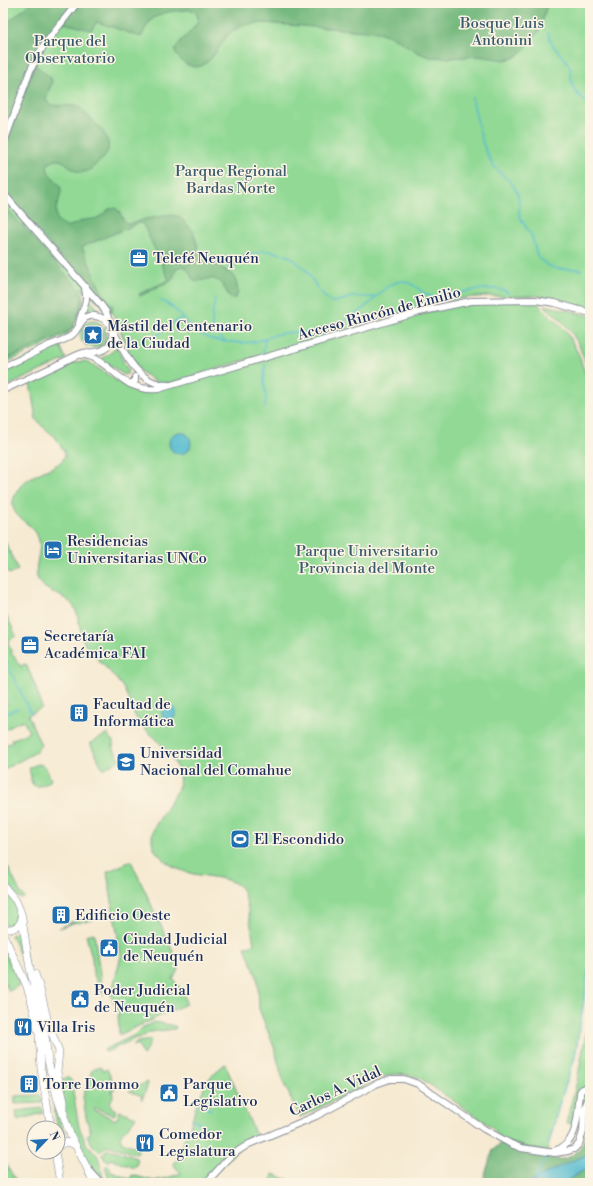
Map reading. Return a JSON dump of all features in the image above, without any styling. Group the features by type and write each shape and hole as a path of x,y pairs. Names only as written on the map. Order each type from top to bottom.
{"main road":[{"path":"3,145 30,71 36,59 46,42 77,3"},
{"name":"Acceso Rincón de Emilio","path":"3,193 104,310 123,353 135,367 148,380 153,382 162,385 178,384"},
{"path":"78,325 87,294 83,285"},
{"name":"Acceso Rincón de Emilio","path":"130,384 144,389 158,389 419,312 470,301 535,300 555,303 590,313"},
{"path":"3,367 71,335 85,318 95,316 104,318 111,327 112,338 107,347 98,352 86,352 78,355 3,390"},
{"path":"86,352 130,384 134,382 135,377"},
{"path":"78,355 85,355 93,358"},
{"path":"3,885 18,905 22,916 27,953 44,1027 49,1067 57,1097 63,1116 93,1183"},
{"path":"3,892 11,895"},
{"path":"3,928 9,929 17,927 21,923 22,916"},
{"path":"3,934 26,984 31,999 39,1034 41,1069 50,1120"},
{"path":"27,953 39,985 49,1026 58,1048 59,1054 57,1072 64,1101 63,1116"},
{"name":"Carlos A. Vidal","path":"206,1183 228,1159 249,1144 316,1116 376,1084 393,1078 404,1079 418,1084 484,1129 508,1143 521,1148 555,1153 574,1149 579,1144 585,1107 589,1099"},
{"path":"547,1152 562,1148 568,1144 576,1126 581,1090 584,1088 590,1089"},
{"path":"580,1094 583,1099 589,1099"},
{"path":"66,1142 76,1146"},
{"path":"56,1160 60,1183"},
{"path":"87,1168 102,1183"},
{"path":"109,1183 120,1183"}],"green space":[{"name":"Parque Regional Bardas Norte","path":"3,3 590,3 590,309 564,301 540,296 489,296 445,301 169,383 156,382 141,372 127,353 128,348 112,312 108,311 81,287 84,291 84,301 73,329 65,336 3,364"},
{"path":"31,3 74,3 46,40 3,139 3,26"},
{"name":"Bosque Luis Antonini","path":"79,3 547,3 538,32 520,54 511,59 504,60 479,56 450,58 430,57 419,53 393,37 378,32 259,23 243,26 231,32 207,62 201,66 194,67 182,61 177,56 175,50 177,45 196,25 198,20 197,15 193,10 174,11 153,18 141,37 97,22 91,30 64,23"},
{"path":"35,65 51,78 52,82 46,99 48,103 55,106 74,106 79,108 96,124 108,140 108,150 105,156 87,171 78,172 63,161 59,160 48,164 48,172 58,183 61,190 56,211 58,221 62,225 71,226 84,220 97,218 112,208 119,211 124,221 128,224 170,215 180,217 193,231 200,253 229,272 234,277 238,292 236,297 233,299 230,298 222,284 216,280 207,279 194,281 187,269 183,266 176,269 171,281 140,296 139,294 169,280 143,224 139,223 82,247 103,295 113,307 112,312 108,311 3,190 3,151"},
{"path":"3,204 79,289 83,299 74,326 70,331 3,361"},
{"name":"Parque Universitario Provincia del Monte","path":"535,300 566,331 578,353 590,386 590,969 575,1057 560,1102 547,1152 503,1141 492,1127 420,1078 405,1075 395,1074 380,1078 300,1117 284,1084 274,1047 259,1009 257,977 245,947 254,944 247,904 242,890 239,886 228,880 192,874 172,866 155,850 152,839 154,828 179,787 179,774 177,768 167,751 139,722 122,686 85,645 75,608 69,601 46,588 39,582 36,571 40,548 38,537 35,531 16,514 13,503 15,495 26,481 56,465 65,456 64,451 54,436 36,419 30,382 77,362 86,361 90,363 126,387 149,390 461,303"},
{"path":"91,301 100,311 87,312"},
{"path":"544,305 590,316 590,376 581,350 573,335"},
{"path":"90,321 96,321 103,325 93,324 87,326 84,332 85,340 82,342 80,333 82,327"},
{"path":"105,327 107,337 106,342 103,345 94,348 84,344 87,342 91,344 98,344 101,342 104,336 103,328"},
{"path":"59,343 66,359 3,388 3,369"},
{"path":"116,346 128,371 127,374 124,375 102,359 112,352"},
{"path":"3,537 18,570 9,574 3,564"},
{"path":"3,608 16,636 8,640 12,651 11,654 20,666 26,664 42,708 28,715 41,745 36,752 3,770 3,746 12,742 11,740 29,732 23,720 6,729 3,724 3,706 8,704 3,692 7,689 3,680"},
{"path":"108,734 113,741 113,747 120,760 103,769 90,743"},
{"path":"39,764 45,768 51,780 44,785 36,786 31,782 30,767"},
{"path":"3,857 21,894 23,895 24,898 22,899 19,898 3,879"},
{"path":"131,861 180,967 173,979 184,993 186,1004 119,1035 118,1012 111,995 121,956 107,872"},
{"path":"3,895 9,897 13,901 18,913 18,919 11,925 3,924"},
{"path":"91,913 92,920 73,923 59,928"},
{"path":"21,932 29,977 11,935"},
{"path":"94,933 103,995 93,973 92,958 86,935"},
{"path":"3,948 19,983 18,986 9,991 3,979"},
{"path":"590,1012 590,1128 566,1123 577,1081"},
{"path":"155,1022 175,1026 176,1028 150,1032 107,1052 104,1051 105,1049 135,1035 143,1027"},
{"path":"151,1040 143,1056 138,1044 134,1046 137,1042"},
{"path":"225,1064 258,1140 255,1138 243,1145 204,1183 130,1183 109,1179 105,1167 107,1166 111,1168 109,1171 130,1179 132,1175 154,1181 181,1173 175,1167 174,1163 178,1159 178,1152 190,1127 196,1106 207,1082 213,1074"},
{"path":"100,1066 103,1071 107,1069 116,1088 112,1090 113,1096 110,1103 112,1108 116,1110 115,1114 113,1115 95,1108 94,1110 116,1120 120,1111 136,1117 120,1137 122,1142 138,1148 137,1154 110,1146 105,1147 100,1152 93,1146 87,1135 91,1133 86,1117 83,1097 92,1070"},
{"path":"69,1078 71,1080 79,1127 87,1145 99,1159 103,1179 92,1169 87,1161 69,1124 63,1099 62,1080"},
{"path":"147,1082 148,1084 142,1100 142,1096 129,1091"},
{"path":"40,1095 42,1103 15,1104 15,1096"},
{"path":"53,1101 60,1120 56,1120"},
{"path":"42,1108 43,1113 17,1120 16,1111"},
{"path":"586,1133 590,1134 590,1153 529,1183 482,1183 493,1150 503,1141 547,1152 546,1156 554,1159 564,1159 572,1156 578,1150 583,1143"},
{"path":"106,1150 114,1150 137,1158 138,1160 135,1168 110,1159 108,1162 102,1155"},
{"path":"6,1165 18,1183 3,1183 3,1167"},
{"path":"590,1165 590,1183 563,1183 583,1171"},
{"path":"273,1174 292,1181 294,1183 272,1183"}],"water":[{"path":"93,326 99,329 102,335 99,341 93,344 87,341 84,335 87,329"},
{"path":"180,432 188,435 191,443 188,451 180,454 172,451 169,443 172,435"},
{"path":"166,706 172,706 176,710 176,716 172,720 166,720 162,716 162,710"},
{"path":"590,1153 590,1165 563,1183 529,1183 544,1174"}],"waterway":[{"path":"548,33 551,43 569,65 572,83 576,93 590,104"},
{"path":"472,98 485,149 493,165 512,184 517,192 520,216 522,222 532,237 538,256 543,262 553,268 581,270"},
{"path":"243,258 262,251 269,251 291,257 307,271 319,291 329,301 334,302 352,297 375,297"},
{"path":"587,275 590,278"},
{"path":"161,301 174,308 194,330 204,336 225,342 245,343 258,341 283,333 312,332 342,322 366,306 386,288 397,282 408,282 426,294 437,297 485,289 503,290 508,293"},
{"path":"215,298 212,316 213,327 219,337 226,342"},
{"path":"156,336 175,321 182,318"},
{"path":"263,353 265,339"},
{"path":"265,364 265,408"},
{"path":"3,655 8,665"},
{"path":"9,668 31,713"},
{"path":"3,715 18,708"},
{"path":"548,1145 575,1057 590,962"},
{"path":"197,1103 211,1110"},
{"path":"193,1119 207,1128"},
{"path":"535,1179 546,1156"}],"place":[{"name":"Telefé Neuquén","path":"139,258"},
{"name":"Mástil del Centenario de la Ciudad","path":"93,335"},
{"name":"Residencias Universitarias UNCo","path":"53,550"},
{"name":"Secretaría Académica FAI","path":"30,645"},
{"name":"Facultad de Informática","path":"79,713"},
{"name":"Universidad Nacional del Comahue","path":"126,762"},
{"name":"El Escondido","path":"240,839"},
{"name":"Edificio Oeste","path":"61,915"},
{"name":"Ciudad Judicial de Neuquén","path":"109,948"},
{"name":"Poder Judicial de Neuquén","path":"80,999"},
{"name":"Villa Iris","path":"23,1027"},
{"name":"Torre Dommo","path":"29,1084"},
{"name":"Parque Legislativo","path":"169,1093"},
{"name":"Comedor Legislatura","path":"145,1143"}],"park label":[{"name":"Parque del Observatorio","path":"70,50"}]}
